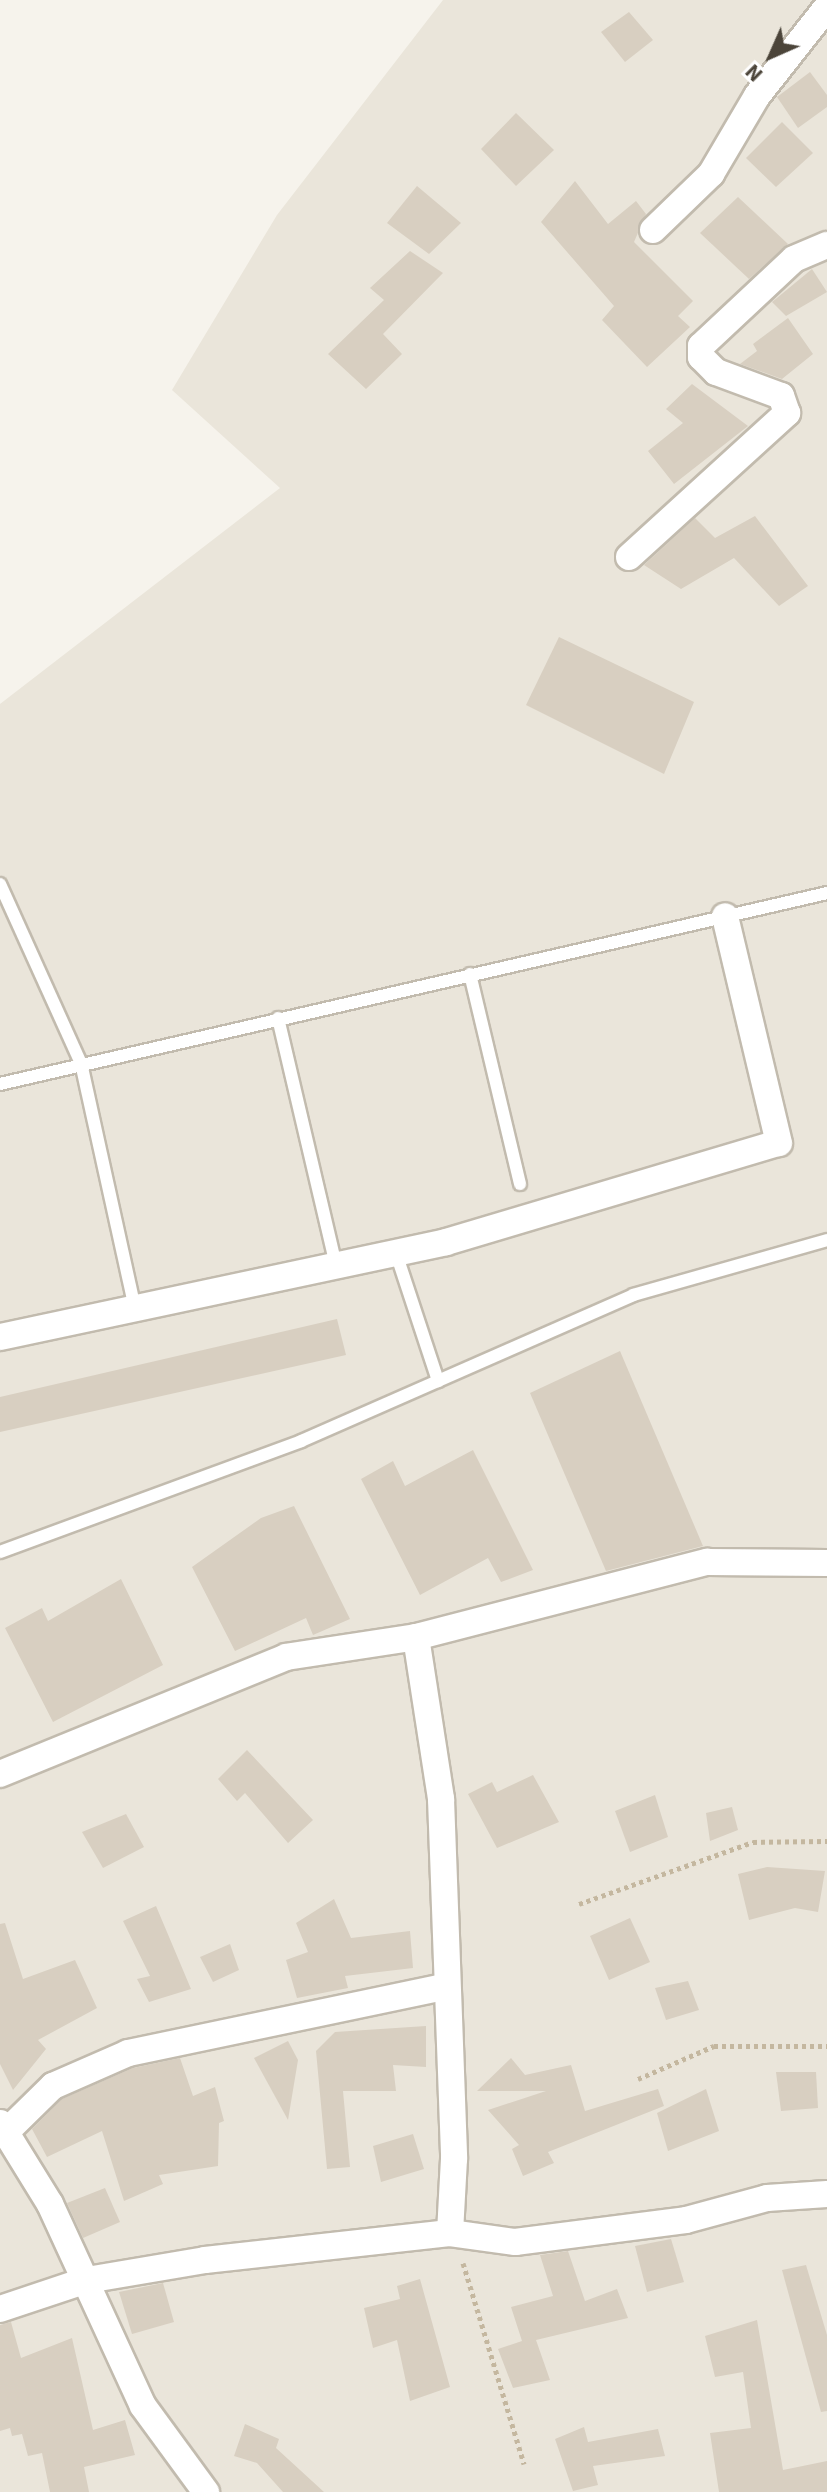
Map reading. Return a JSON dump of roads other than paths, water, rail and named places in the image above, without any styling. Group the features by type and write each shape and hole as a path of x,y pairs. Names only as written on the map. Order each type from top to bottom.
{"street":[{"path":"653,230 711,174 757,96 827,7"},
{"path":"629,557 787,413 781,396 716,372 701,357 701,346 794,259 827,245"},
{"path":"0,1337 396,1253 779,1143 725,916"},
{"path":"0,1774 286,1657 416,1637 707,1562 827,1563"},
{"path":"416,1637 441,1799 445,1987 454,2159 450,2233"},
{"path":"206,2492 143,2406 87,2280 3,2127 53,2086 81,2068 445,1987"},
{"path":"0,2309 87,2280 450,2233 515,2242 686,2220 767,2198 827,2194"}],"lane":[{"path":"0,884 81,1063 135,1309"},
{"path":"0,1084 827,893"},
{"path":"470,974 520,1184"},
{"path":"278,1018 336,1265"},
{"path":"0,1552 301,1441 633,1295 827,1240"},
{"path":"396,1253 438,1381"}]}
